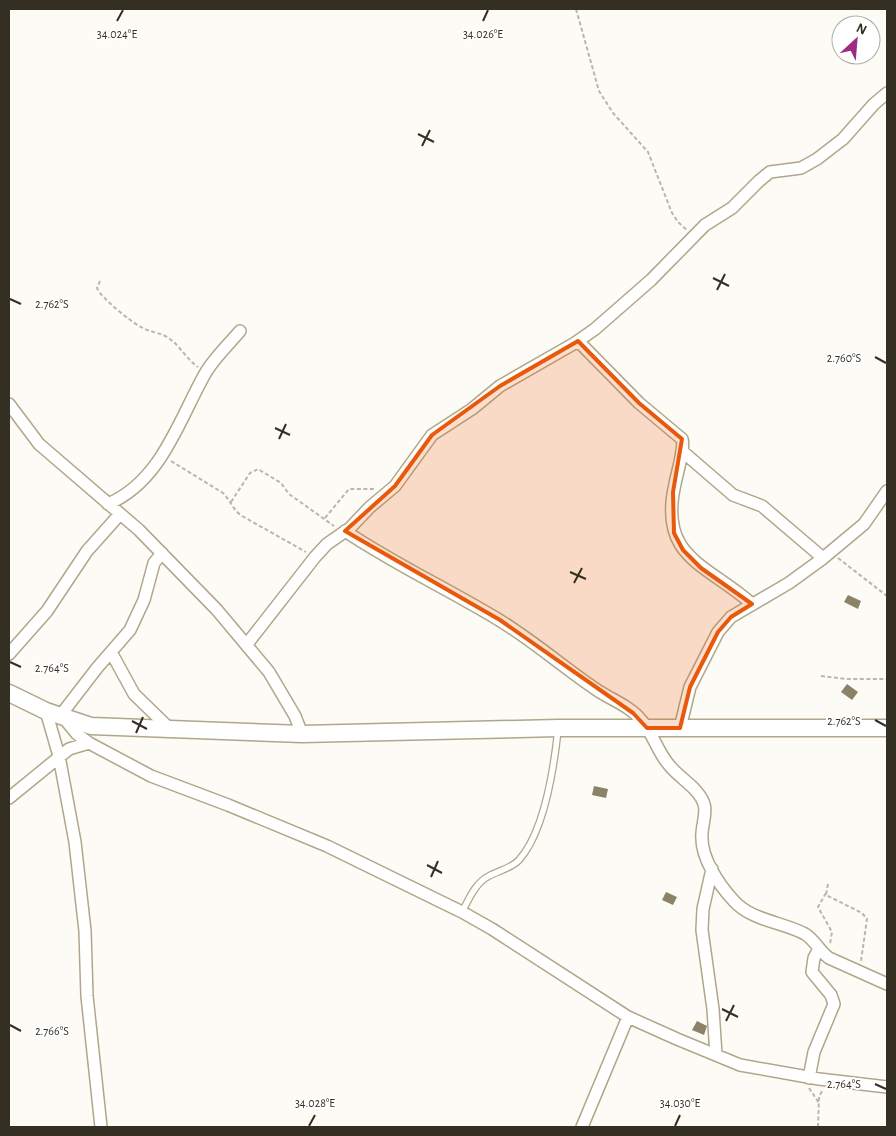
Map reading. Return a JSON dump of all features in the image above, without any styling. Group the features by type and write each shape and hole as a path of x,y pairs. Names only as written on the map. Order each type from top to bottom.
{"street":[{"path":"247,644 315,557 327,544 391,490 432,435 466,413 500,386 578,341 651,280 695,234 732,208 770,172 802,168 817,159 844,139 874,104 887,93"},
{"path":"108,504 120,499 143,482 162,455 207,371 240,331"},
{"path":"578,341 633,397 682,439 682,451 673,492 671,513 674,533 683,550 701,568 735,589 752,604"},
{"path":"9,404 39,444 162,553 247,644 269,672 302,734"},
{"path":"682,451 733,495 754,501 762,506 827,555"},
{"path":"680,728 690,687 718,632 731,617 789,582 827,555 864,524 887,491"},
{"path":"9,654 47,610 88,551 120,514"},
{"path":"343,532 500,620 595,689 633,712 647,728 669,765 704,804 701,836 703,850 712,869 735,903 750,914 808,936 822,952 887,984"},
{"path":"101,1127 87,996 81,889 75,842 59,756 56,714 130,630 144,600 154,563 162,553"},
{"path":"111,652 134,694 170,729"},
{"path":"9,693 56,714 91,726 302,734 558,728 887,728"},
{"path":"56,714 89,743 151,776 228,805 327,846 462,912 492,928 628,1017 740,1065 828,1081 887,1087"},
{"path":"9,798 59,756 78,744 89,743"},
{"path":"712,869 703,909 702,930 714,1009 716,1055"},
{"path":"805,1077 834,1004 830,994 812,972 814,958 822,952"},
{"path":"582,1127 628,1017"}],"lane":[{"path":"462,912 472,892 487,877 519,861 531,841 550,786 558,728"}],"path":[{"path":"576,9 599,91 613,113 648,152 678,222 695,234"},
{"path":"100,281 97,288 99,293 118,309 141,327 167,337 185,356 207,371"},
{"path":"162,455 223,493 233,508 242,516 315,557"},
{"path":"231,503 250,473 258,469 281,483 289,494 343,532"},
{"path":"324,519 349,489 391,490"},
{"path":"827,555 887,596"},
{"path":"821,676 846,680 887,679"},
{"path":"822,952 832,932 818,907 826,893 828,884"},
{"path":"826,893 833,899 862,913 867,919 860,972"},
{"path":"805,1077 820,1104"},
{"path":"818,1127 820,1093 828,1081"}],"highlighted area":[{"path":"578,341 639,403 682,439 673,492 674,533 683,550 701,568 752,604 731,617 718,632 690,687 680,728 647,728 633,713 500,620 345,531 395,486 432,435 500,386"}],"building":[{"path":"848,595 861,601 858,609 844,602"},
{"path":"847,684 858,692 852,700 841,692"},
{"path":"594,786 608,789 606,798 592,795"},
{"path":"666,892 677,897 673,905 662,900"},
{"path":"697,1021 707,1026 704,1035 692,1030"}]}
